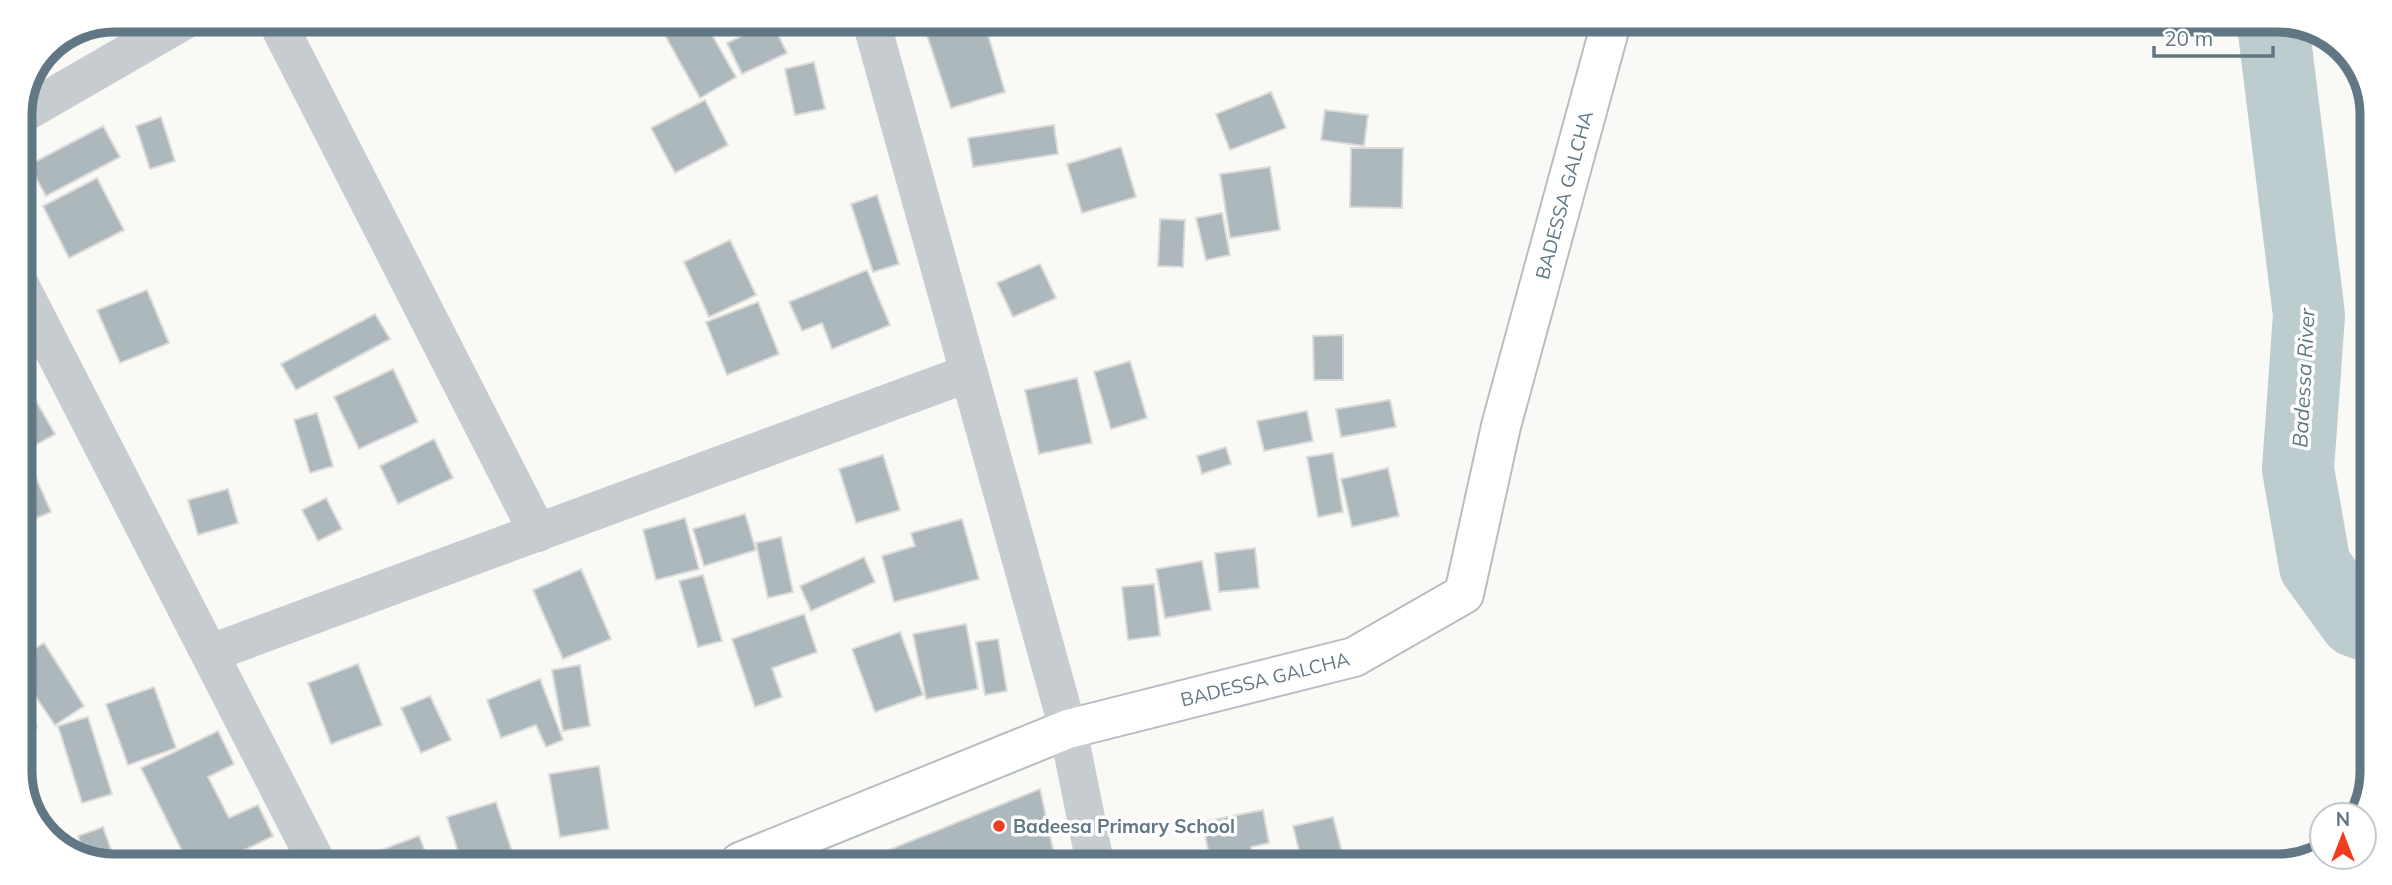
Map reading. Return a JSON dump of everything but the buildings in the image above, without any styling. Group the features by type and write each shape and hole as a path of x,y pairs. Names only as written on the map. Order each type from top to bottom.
{"street":[{"path":"32,108 164,32"},
{"path":"282,32 538,533"},
{"path":"874,32 1068,729 1093,854"},
{"name":"BADESSA GALCHA","path":"760,854 1068,729 1354,657 1464,594 1501,426 1609,32"},
{"path":"32,308 312,854"},
{"path":"211,653 969,373"}],"waterway":[{"name":"Badessa River","path":"2274,32 2309,315 2298,469 2315,566 2355,621 2360,623"}],"place":[{"name":"Badeesa Primary School","path":"999,826"}]}
